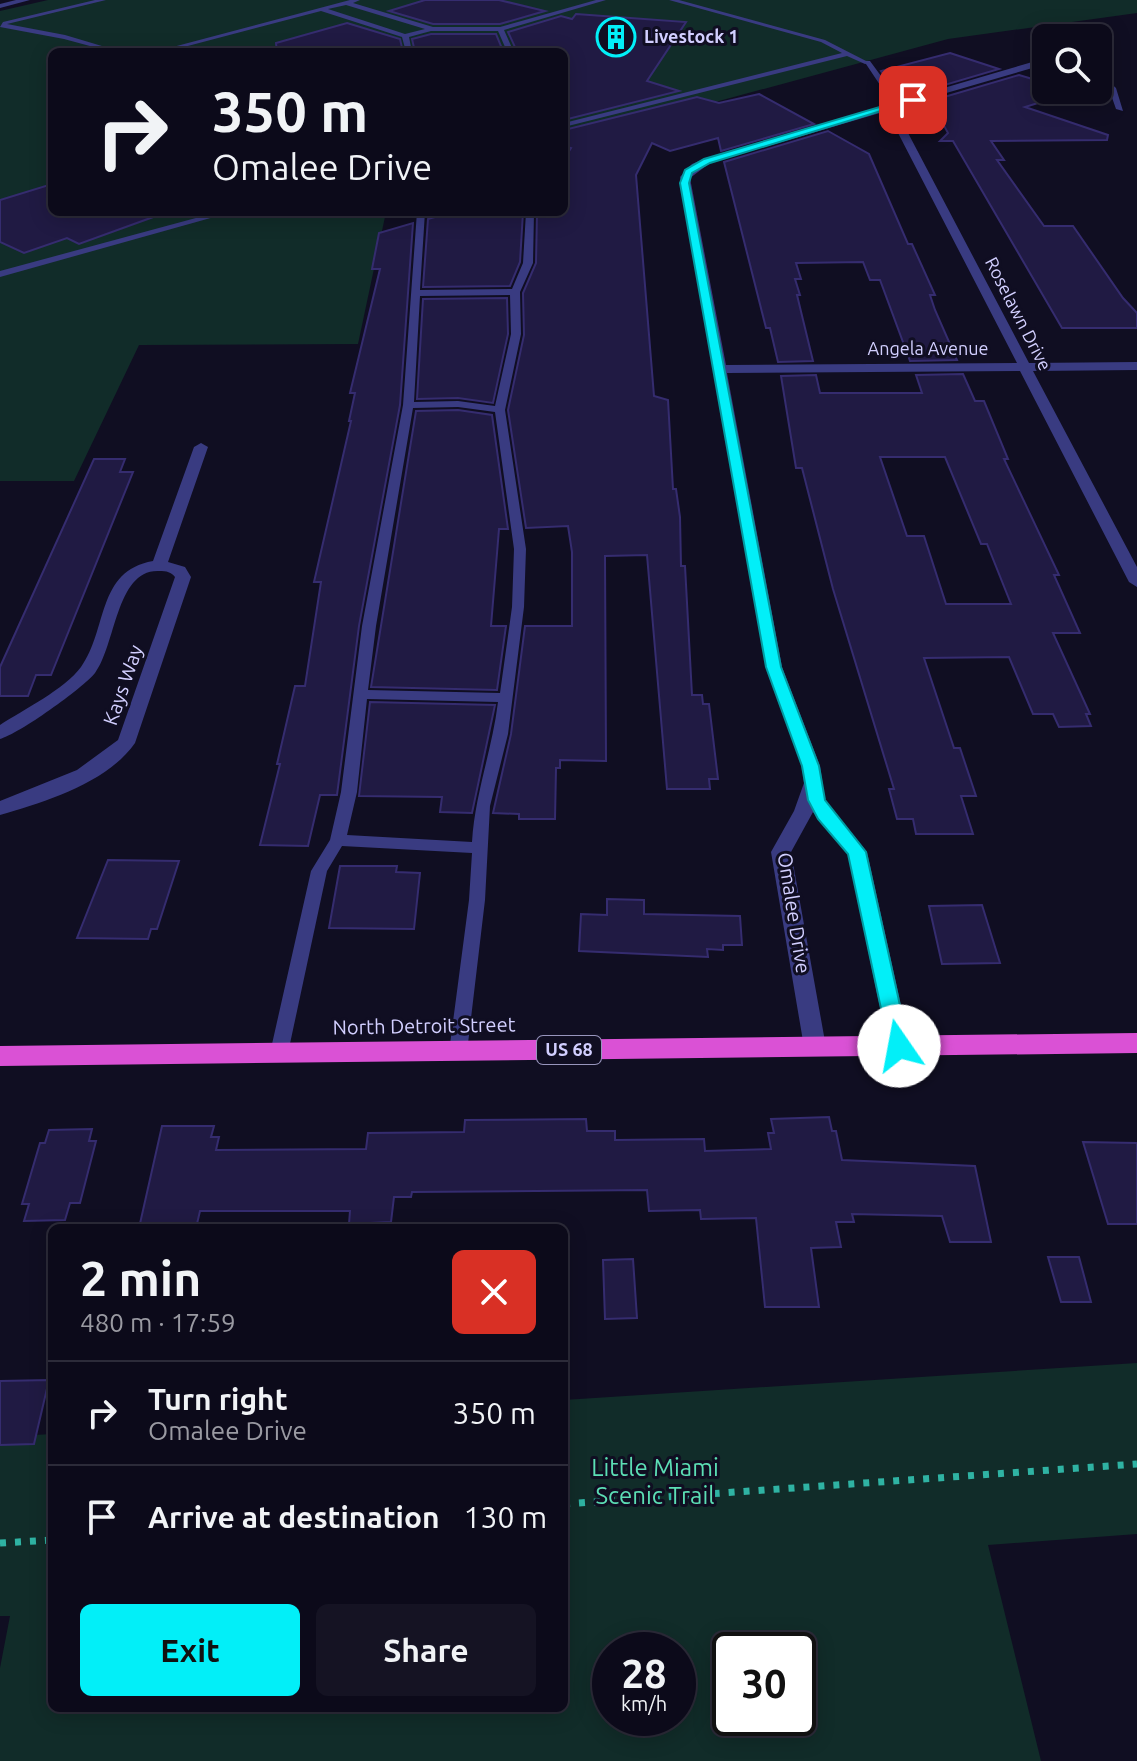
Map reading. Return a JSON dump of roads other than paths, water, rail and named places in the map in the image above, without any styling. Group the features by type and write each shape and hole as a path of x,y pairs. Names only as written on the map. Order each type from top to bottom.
{"highway":[{"name":"North Detroit Street","path":"0,1056 1137,1043"}],"street":[{"path":"0,6 26,0"},
{"name":"Roselawn Drive","path":"867,63 888,91 902,131 1137,582"},
{"path":"899,1046 857,852 824,815 812,786 811,766 774,667 685,183 688,172 707,161 1032,65"},
{"name":"Angela Avenue","path":"718,369 1137,366"},
{"path":"159,565 201,447"},
{"name":"Kays Way","path":"0,733 74,684 89,669 124,580 134,571 159,565 179,570 183,577 126,743 90,774 0,808"},
{"name":"Omalee Drive","path":"812,786 803,812 781,852 815,1047"}],"lane":[{"path":"0,25 103,0"},
{"path":"173,48 357,0"},
{"path":"322,10 405,36 431,29 500,29 603,0"},
{"path":"672,0 823,41 867,63"},
{"path":"347,3 431,29"},
{"path":"0,25 105,48"},
{"path":"500,29 509,48"},
{"path":"405,36 408,48"},
{"path":"568,124 849,53"},
{"path":"1112,88 1120,109"},
{"path":"0,274 213,216"},
{"path":"279,1053 319,871 338,840 349,792 369,626 408,405 421,216"},
{"path":"458,1052 477,900 482,806 501,734 518,607 520,549 500,410 516,334 515,292 528,263 530,216"},
{"path":"414,293 515,292"},
{"path":"408,405 458,404 500,410"},
{"path":"361,694 506,698"},
{"path":"338,840 479,848"}],"place":[{"name":"Livestock 1","path":"616,37"}],"park label":[{"name":"Little Miami Scenic Trail","path":"655,1482"}]}
